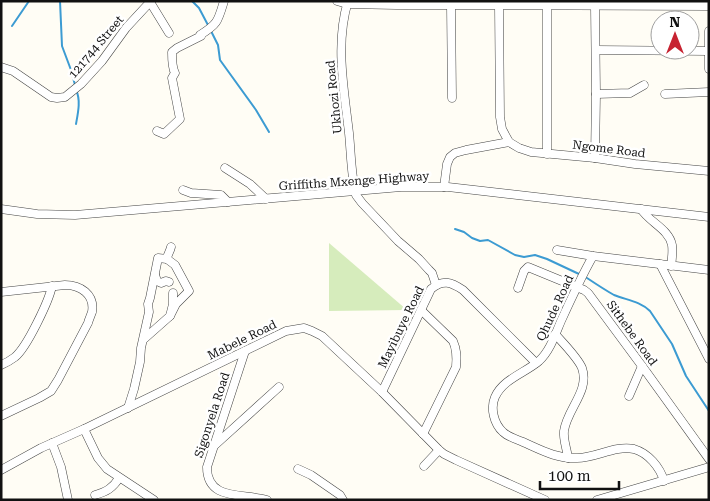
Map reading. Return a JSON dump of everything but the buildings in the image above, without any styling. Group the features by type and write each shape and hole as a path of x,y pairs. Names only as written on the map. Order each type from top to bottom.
{"street":[{"path":"157,131 164,134 180,119 172,78 175,73 173,70 172,52 214,26 224,1"},
{"path":"337,1 347,3 451,5 709,6"},
{"path":"151,2 170,33"},
{"name":"121744 Street","path":"1,67 13,71 51,97 65,97 81,84 102,61 126,28 151,2"},
{"name":"Ukhozi Road","path":"347,3 343,19 340,50 355,191"},
{"path":"451,5 452,98"},
{"path":"444,187 447,164 450,157 455,153 509,142 502,129 500,117 498,5"},
{"path":"547,6 547,154"},
{"path":"595,6 595,158"},
{"path":"709,31 709,68"},
{"path":"596,50 708,51"},
{"path":"596,94 630,94 644,85"},
{"path":"665,94 709,92"},
{"name":"Ngome Road","path":"509,142 531,152 709,171"},
{"path":"225,168 250,184 266,198"},
{"name":"Griffiths Mxenge Highway","path":"1,209 37,214 75,215 401,187 444,187 709,216"},
{"path":"182,190 191,193 220,195 228,202"},
{"path":"355,191 357,197 402,245 430,270 436,285"},
{"path":"641,209 670,240 672,249 671,266"},
{"path":"166,259 171,247"},
{"path":"557,250 709,270"},
{"name":"Qhude Road","path":"593,256 547,352 536,363 509,380 494,399 493,405 496,422 508,436 551,455 585,458 615,450 634,449 644,453 652,461 663,475 664,481"},
{"path":"128,408 140,362 141,348 149,312 148,304 158,258 166,259 175,265 190,291 176,304 170,316 144,339"},
{"path":"660,264 709,359"},
{"name":"Sithebe Road","path":"518,288 524,272 528,268 588,293 709,460"},
{"path":"155,275 157,281 161,284 166,281 169,282"},
{"name":"Mayibuye Road","path":"382,392 431,289 443,282 456,285 463,290 536,363"},
{"path":"1,292 74,285 86,292 91,299 92,305 92,313 51,391 1,416"},
{"path":"1,365 14,357 22,349 50,296 52,286"},
{"path":"170,316 173,292"},
{"path":"421,310 453,341 456,347 457,358 456,367 423,434"},
{"name":"Mabele Road","path":"1,470 52,443 286,331 304,328 322,336 382,392 439,450 456,460 545,500"},
{"path":"555,334 580,364 584,377 564,431 568,458"},
{"name":"Sigonyela Road","path":"245,351 207,467 207,474 210,485 219,493 229,496 268,500"},
{"path":"629,396 642,366"},
{"path":"214,446 279,387"},
{"path":"84,429 101,463 119,478 154,500"},
{"path":"52,443 61,467 68,500"},
{"path":"424,466 439,450"},
{"path":"597,500 709,467"},
{"path":"298,469 311,475 343,500"},
{"path":"94,495 104,493 119,478"}],"green space":[{"path":"329,243 407,310 329,311"}],"waterway":[{"path":"12,26 29,1"},
{"path":"60,1 62,46 75,85"},
{"path":"192,1 199,8 209,27"},
{"path":"211,31 218,45 220,60 256,110 269,132"},
{"path":"76,90 79,102 76,124"},
{"path":"455,229 480,241 488,240 515,255 524,257 535,255 579,274"},
{"path":"587,278 614,295 637,303 650,311 672,344 686,376 709,411"}]}
